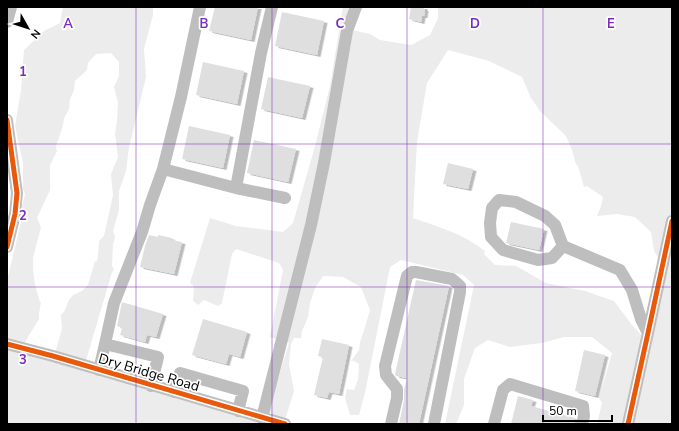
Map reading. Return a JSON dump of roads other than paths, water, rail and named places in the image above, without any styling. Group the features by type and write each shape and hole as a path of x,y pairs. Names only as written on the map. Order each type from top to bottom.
{"street":[{"path":"7,22 11,7"},
{"path":"98,370 114,303 142,232 163,169 181,97 200,7"},
{"path":"236,188 261,53 272,7"},
{"path":"262,418 311,224 324,163 347,31 356,7"},
{"path":"7,120 17,193 16,214 7,247"},
{"path":"163,169 236,188 285,198"},
{"path":"563,246 552,258 538,260 503,250 491,237 490,222 492,208 500,200 516,202 545,216 555,225 563,246 620,270 632,290 641,319 648,333"},
{"path":"628,424 672,221"},
{"path":"391,424 397,398 397,389 386,375 385,366 407,276 412,272 416,272 452,279 460,286 434,424"},
{"name":"Dry Bridge Road","path":"7,344 285,424"},
{"path":"105,344 158,357 151,386"},
{"path":"174,392 180,373 243,391 238,411"},
{"path":"494,424 503,390 510,384 583,406 584,416 582,424"}]}
